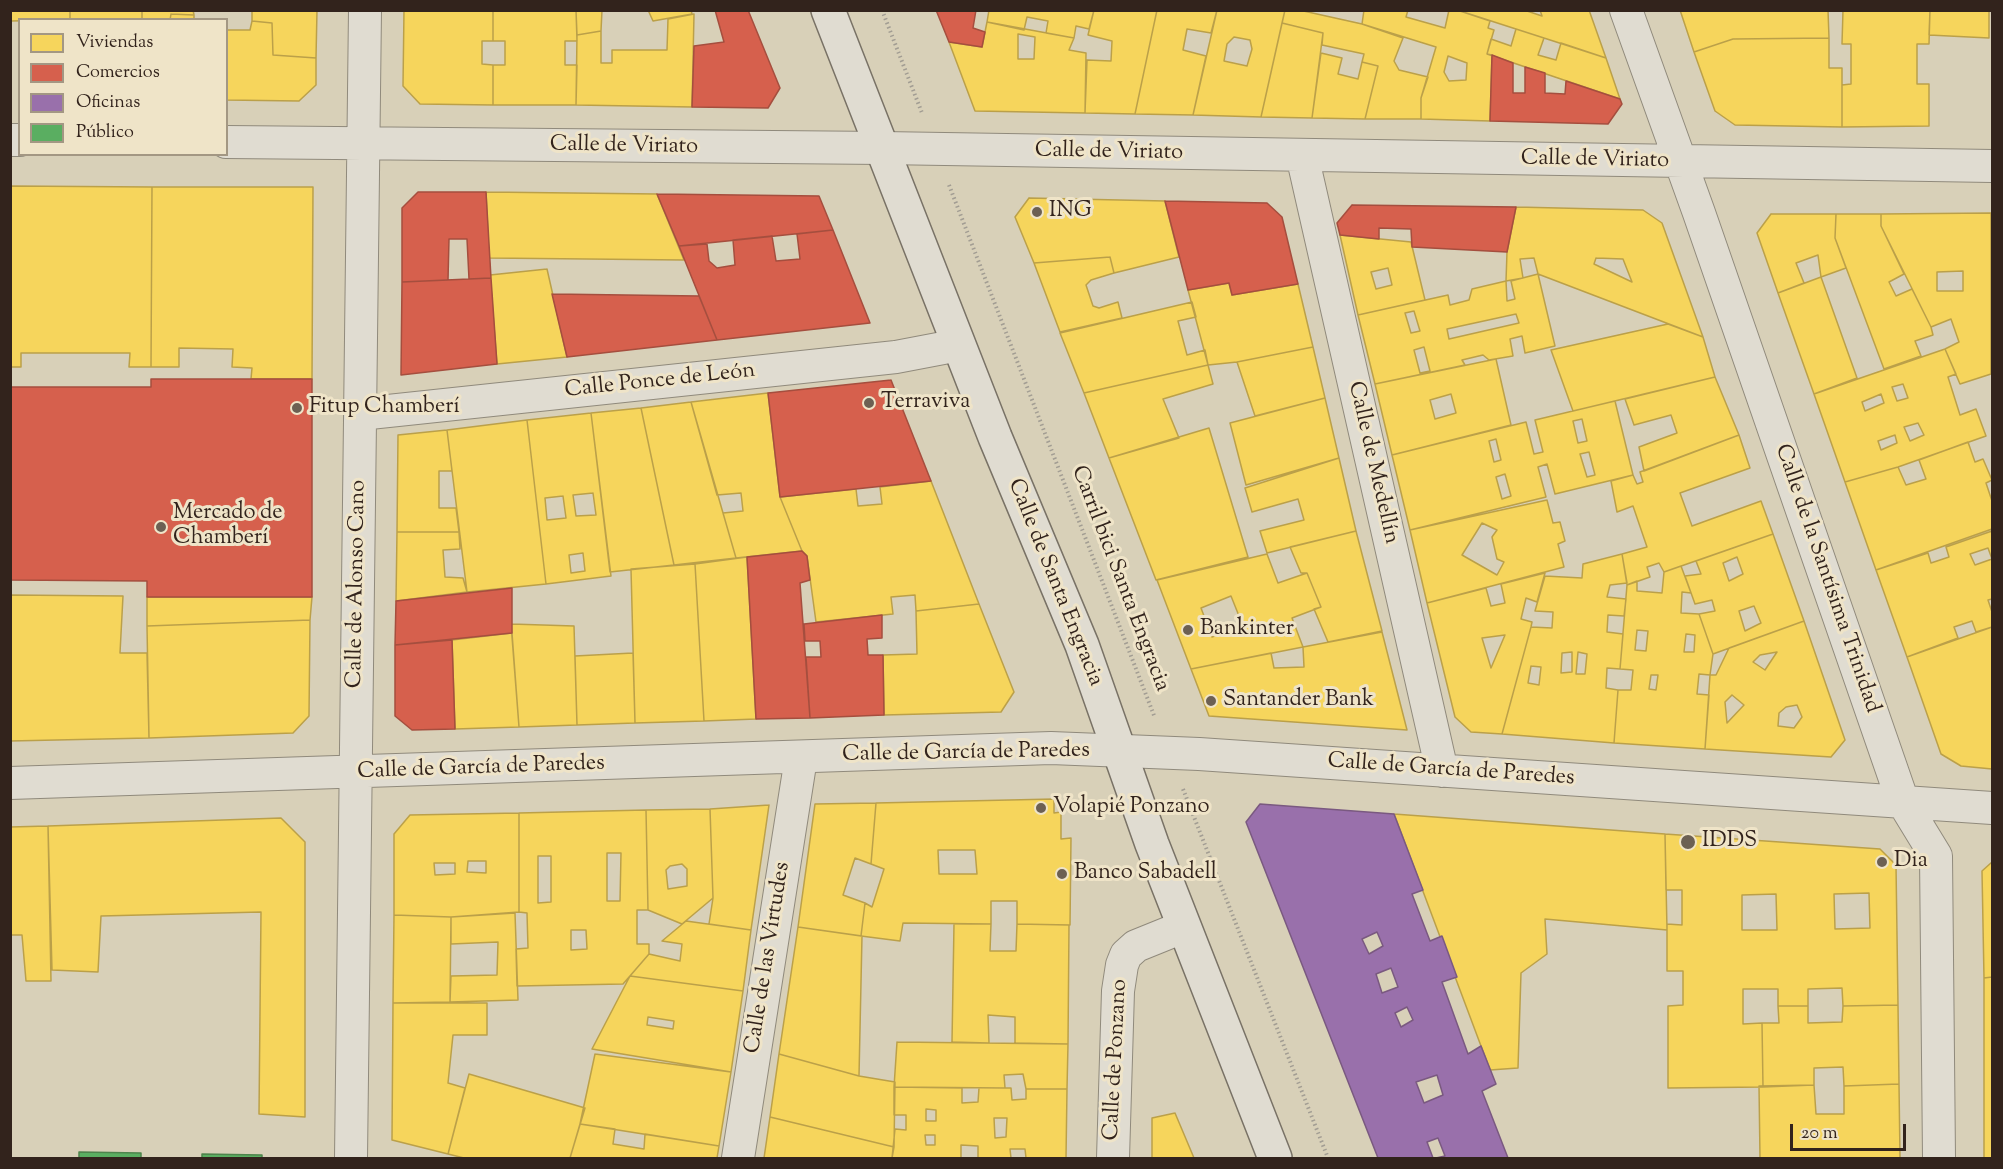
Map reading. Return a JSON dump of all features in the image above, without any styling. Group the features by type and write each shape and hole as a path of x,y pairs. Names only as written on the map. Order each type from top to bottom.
{"main road":[{"name":"Calle de Santa Engracia","path":"828,10 959,345 1082,645 1183,927 1275,1158"}],"street":[{"name":"Calle de Alonso Cano","path":"357,1157 356,773 365,10"},
{"name":"Calle de la Santísima Trinidad","path":"1626,10 1903,802 1936,855 1939,1158"},
{"name":"Calle de Viriato","path":"228,142 883,148 1992,166"},
{"name":"Calle de Medellín","path":"1302,155 1442,771"},
{"name":"Calle Ponce de León","path":"360,414 897,357 959,345"},
{"name":"Calle de García de Paredes","path":"10,783 1051,748 1169,753 1992,808"},
{"name":"Calle de las Virtudes","path":"738,1158 801,758"},
{"name":"Calle de Ponzano","path":"1113,1158 1118,991 1122,965 1126,955 1136,946 1183,927"}],"path":[{"name":"Carril bici Santa Engracia","path":"882,10 1328,1158"}],"building: Viviendas":[{"path":"10,10 70,10 70,18 18,18 18,21 10,21"},
{"path":"70,10 142,10 142,18 70,18"},
{"path":"142,10 193,10 194,15 171,14 170,18 142,18"},
{"path":"252,10 317,10 316,58 273,55 272,23 252,21"},
{"path":"404,10 493,10 493,41 482,41 482,64 493,65 493,105 420,104 403,86"},
{"path":"493,10 576,10 577,41 565,41 565,65 577,65 576,105 493,105 493,65 505,65 505,41 493,41"},
{"path":"576,10 602,10 601,31 577,35"},
{"path":"648,10 691,10 692,14 653,21"},
{"path":"989,10 1094,10 1089,29 1076,26 1074,38 1046,33 1048,21 1027,17 1024,30 987,22"},
{"path":"1094,10 1157,10 1135,114 1085,113 1087,60 1111,61 1112,41 1088,35"},
{"path":"1157,10 1217,10 1211,33 1187,29 1183,50 1206,56 1193,115 1135,114"},
{"path":"1217,10 1285,10 1261,117 1193,115","holes":["1234,37 1250,40 1252,49 1247,66 1224,61 1227,44"]},
{"path":"1285,10 1299,10 1362,24 1403,38 1394,61 1399,70 1428,77 1421,98 1421,119 1365,119 1378,66 1362,62 1364,54 1322,45 1323,33 1282,23"},
{"path":"1364,10 1408,10 1406,17 1445,28 1449,10 1457,10 1490,21 1488,28 1494,30 1487,54 1492,55 1490,121 1421,119 1421,98 1436,47 1362,24","holes":["1448,56 1467,63 1466,80 1449,81 1444,72"]},
{"path":"1457,10 1524,10 1542,16 1540,10 1589,10 1606,58"},
{"path":"1680,10 1828,10 1829,38 1733,39 1694,52"},
{"path":"1843,10 1930,10 1929,44 1917,44 1917,84 1929,84 1929,126 1842,127 1842,85 1851,84 1851,44 1842,44"},
{"path":"1930,10 1989,10 1989,38 1929,35"},
{"path":"171,14 194,15 194,18 170,18"},
{"path":"694,14 692,107 576,105 577,35 601,31 601,63 612,63 612,50 667,50 668,19"},
{"path":"252,21 272,23 273,55 316,58 316,85 299,101 228,100 228,30 250,30"},
{"path":"987,22 1074,38 1069,50 1086,53 1085,113 975,111 949,42 982,47","holes":["1018,34 1035,37 1034,59 1018,59"]},
{"path":"1282,23 1323,33 1312,118 1261,117"},
{"path":"1516,29 1544,38 1538,55 1556,60 1561,43 1606,58 1620,99 1487,54 1491,39 1511,46"},
{"path":"1829,38 1829,68 1842,68 1842,127 1735,125 1715,111 1694,52 1733,39"},
{"path":"1321,53 1342,58 1338,74 1358,79 1362,62 1378,66 1365,119 1312,118"},
{"path":"10,186 152,187 151,367 129,367 130,353 21,353 21,367 10,367"},
{"path":"152,187 313,187 312,379 251,379 252,368 232,367 233,349 179,348 179,367 151,367"},
{"path":"486,192 657,194 684,260 489,258"},
{"path":"1029,198 1165,201 1179,257 1114,273 1110,257 1034,263 1015,217"},
{"path":"1516,207 1643,210 1662,223 1703,337 1538,274 1534,258 1520,259 1523,278 1506,281 1507,252","holes":["1596,258 1623,259 1632,282 1594,264"]},
{"path":"1991,213 1991,374 1960,384 1945,349 1959,342 1951,319 1931,327 1881,226 1881,214","holes":["1963,271 1963,291 1937,291 1937,272"]},
{"path":"1991,213 1992,213 1991,277"},
{"path":"1771,214 1836,214 1835,238 1846,268 1821,277 1818,255 1796,263 1804,283 1778,293 1757,233"},
{"path":"1836,214 1881,214 1881,226 1904,274 1889,282 1896,296 1912,289 1931,327 1933,335 1915,341 1921,356 1884,369 1835,238"},
{"path":"1340,235 1411,242 1425,300 1358,315","holes":["1388,268 1392,285 1376,289 1371,272"]},
{"path":"1110,257 1114,273 1091,280 1086,285 1093,306 1099,308 1118,302 1122,318 1060,332 1034,263"},
{"path":"547,269 567,357 497,364 490,275"},
{"path":"1538,274 1555,346 1525,353 1522,336 1510,339 1513,356 1489,360 1483,355 1462,360 1465,365 1375,384 1358,315 1448,295 1450,305 1469,300 1472,289 1506,281 1507,301 1515,299 1511,281","holes":["1414,311 1420,331 1411,333 1405,313","1516,314 1519,323 1449,339 1447,329","1424,347 1430,371 1420,373 1414,350"]},
{"path":"1821,277 1857,378 1814,394 1778,293"},
{"path":"1229,283 1232,295 1298,284 1313,347 1237,362 1208,365 1188,290"},
{"path":"1192,302 1196,317 1178,321 1187,355 1205,350 1208,365 1084,393 1060,333"},
{"path":"1668,324 1703,337 1715,377 1573,411 1551,350"},
{"path":"1313,347 1325,398 1255,416 1237,362"},
{"path":"1945,349 1956,374 1948,377 1960,415 1976,409 1986,436 1898,467 1845,482 1814,394","holes":["1903,384 1908,398 1897,401 1892,387","1881,394 1884,403 1865,411 1862,402","1918,423 1924,435 1910,441 1904,427","1895,435 1897,443 1881,450 1878,441"]},
{"path":"1496,359 1511,425 1392,455 1375,384","holes":["1451,394 1456,413 1435,419 1430,400"]},
{"path":"1208,365 1213,384 1163,399 1179,438 1109,458 1084,393"},
{"path":"1715,377 1739,435 1644,471 1639,447 1677,433 1671,415 1634,425 1625,399"},
{"path":"768,393 780,497 802,551 736,558 723,513 743,511 741,493 717,495 691,402"},
{"path":"1325,398 1339,458 1246,485 1230,423"},
{"path":"1615,401 1633,475 1555,494 1547,464 1538,467 1546,497 1410,530 1392,455 1526,422 1534,454 1543,452 1535,420","holes":["1582,419 1587,441 1578,443 1573,421","1496,439 1501,460 1494,462 1489,441","1589,452 1595,475 1587,477 1580,454","1505,474 1511,496 1502,499 1496,477"]},
{"path":"691,402 736,558 674,565 641,408"},
{"path":"641,408 674,565 610,572 591,413"},
{"path":"591,413 611,576 546,584 527,420","holes":["593,493 596,515 576,516 573,495","563,496 566,518 547,520 545,498","583,553 585,571 571,573 569,555"]},
{"path":"527,420 546,584 467,592 447,430"},
{"path":"1209,428 1248,557 1156,580 1109,458"},
{"path":"447,430 452,471 439,471 439,508 456,508 459,532 397,532 398,435"},
{"path":"1739,435 1750,468 1680,493 1692,526 1761,501 1773,534 1664,572 1659,563 1647,567 1650,577 1627,585 1622,554 1647,547 1633,506 1617,512 1611,481 1633,475 1637,484 1643,482 1640,472"},
{"path":"1968,442 1975,462 1983,459 1992,480 1986,483 1992,501 1992,529 1876,570 1845,482 1898,467 1906,485 1926,479 1919,460"},
{"path":"1339,458 1356,531 1267,553 1260,531 1304,520 1298,499 1252,512 1245,488"},
{"path":"931,481 979,604 916,611 915,595 891,597 893,614 816,622 807,556 802,551 780,497 856,489 858,506 882,504 880,487"},
{"path":"1547,500 1553,523 1560,522 1565,541 1558,544 1564,567 1427,603 1410,530","holes":["1482,523 1497,530 1492,537 1497,559 1504,562 1497,575 1462,555"]},
{"path":"1356,531 1382,631 1328,642 1314,609 1321,607 1307,573 1301,573 1290,547"},
{"path":"1992,531 1992,559 1992,599 1988,600 1992,612 1992,627 1976,632 1972,621 1954,627 1958,638 1907,657 1876,570 1928,553 1931,563 1949,557 1946,547","holes":["1988,548 1992,559 1975,565 1970,554"]},
{"path":"397,532 459,532 460,549 443,550 445,577 463,578 467,592 396,601"},
{"path":"1773,534 1804,621 1713,654 1699,614 1715,611 1712,600 1695,604 1685,576 1701,574 1696,561","holes":["1737,557 1743,574 1729,581 1723,563","1754,606 1761,623 1745,631 1739,611"]},
{"path":"1267,554 1278,583 1307,573 1321,607 1292,618 1303,647 1191,669 1157,580","holes":["1231,596 1243,626 1212,637 1201,608"]},
{"path":"1622,554 1627,583 1610,585 1607,597 1626,599 1624,616 1608,615 1607,632 1623,634 1620,669 1607,668 1606,688 1618,690 1614,743 1502,734 1531,627 1552,628 1553,612 1535,611 1545,576 1582,578 1583,564","holes":["1572,652 1572,672 1561,673 1562,653","1578,652 1587,654 1585,674 1576,674","1531,666 1541,667 1539,685 1528,683"]},
{"path":"747,557 756,719 704,721 695,564"},
{"path":"695,564 704,721 635,723 631,569"},
{"path":"1681,566 1691,593 1682,592 1681,613 1699,614 1713,654 1710,675 1699,674 1697,694 1709,695 1705,749 1614,743 1618,690 1631,690 1633,670 1620,669 1627,585 1637,581 1637,591 1662,593 1664,572","holes":["1637,630 1648,631 1646,651 1635,650","1686,634 1695,635 1694,652 1684,652","1651,675 1658,675 1656,690 1649,689"]},
{"path":"1545,573 1537,602 1526,598 1521,619 1532,622 1502,734 1471,732 1455,717 1427,603 1486,588 1491,606 1505,603 1501,584","holes":["1505,635 1491,668 1482,638"]},
{"path":"10,595 123,596 120,653 147,653 149,738 10,741"},
{"path":"147,597 312,597 310,620 147,626"},
{"path":"979,604 1014,692 1001,712 884,715 883,655 917,654 916,611"},
{"path":"310,620 309,716 293,733 149,738 147,626"},
{"path":"1804,621 1845,740 1831,757 1705,749 1710,675 1716,675 1729,648","holes":["1777,652 1765,670 1753,662 1760,655","1732,695 1744,705 1727,723 1725,702","1797,705 1802,717 1794,728 1778,726 1779,713 1786,707"]},
{"path":"511,624 574,626 577,725 519,727"},
{"path":"1992,627 1992,769 1961,766 1941,754 1907,657"},
{"path":"1382,632 1407,730 1209,716 1191,669 1271,653 1274,668 1304,667 1303,647"},
{"path":"512,633 519,727 455,729 452,640"},
{"path":"633,653 635,723 577,725 575,656"},
{"path":"1054,799 1054,813 1061,812 1061,839 1071,838 1070,925 1017,924 1017,901 991,901 991,924 903,923 900,941 861,936 865,903 872,907 884,869 871,864 876,803","holes":["938,850 975,850 977,874 939,874"]},
{"path":"876,803 871,864 855,858 843,895 865,903 861,936 798,927 815,804"},
{"path":"769,805 751,930 709,924 713,898 710,809"},
{"path":"710,809 713,898 682,924 648,910 646,810","holes":["682,864 687,869 687,886 668,889 666,870 670,866"]},
{"path":"646,810 648,910 637,910 637,944 649,944 649,954 623,984 517,986 516,949 528,948 527,913 519,912 519,813","holes":["607,853 621,853 620,901 607,901","538,856 551,856 551,902 538,903","571,930 586,930 587,949 571,950"]},
{"path":"519,813 519,912 451,917 394,915 394,834 410,815","holes":["468,861 486,861 486,873 467,872","434,863 455,863 455,874 435,875"]},
{"path":"1394,814 1665,834 1667,930 1545,919 1547,954 1521,973 1518,1068 1490,1070"},
{"path":"281,818 305,842 305,1117 259,1114 261,912 101,916 98,972 52,970 48,826"},
{"path":"48,826 51,981 26,981 22,935 10,935 10,827"},
{"path":"1665,834 1880,849 1896,865 1898,1005 1843,1006 1842,988 1808,989 1808,1006 1778,1006 1778,989 1743,989 1743,1024 1762,1023 1763,1087 1668,1088 1668,1006 1683,1005 1683,971 1667,971 1667,924 1682,925 1682,890 1666,890","holes":["1869,893 1870,928 1835,929 1834,894","1776,894 1777,930 1742,930 1742,895"]},
{"path":"1992,862 1992,977 1984,978 1982,871"},
{"path":"515,913 518,1000 450,1002 451,976 497,975 498,942 451,944 451,917"},
{"path":"394,915 451,917 450,1002 393,1003"},
{"path":"686,921 751,930 743,991 630,976 649,954 680,961 682,944 662,941"},
{"path":"954,924 991,924 990,951 1016,951 1017,924 1069,925 1068,1044 1015,1043 1015,1017 988,1015 989,1043 952,1042"},
{"path":"798,927 862,936 859,1076 779,1054"},
{"path":"630,976 743,991 731,1072 592,1049","holes":["648,1017 674,1021 673,1029 647,1025"]},
{"path":"1992,977 1992,1158 1984,1158 1984,978"},
{"path":"393,1003 487,1003 487,1035 453,1035 448,1083 465,1088 448,1154 392,1140"},
{"path":"1898,1005 1899,1084 1844,1086 1843,1067 1814,1068 1814,1085 1763,1087 1762,1023 1779,1023 1778,1006 1808,1006 1808,1023 1842,1022 1843,1006"},
{"path":"897,1042 1068,1044 1067,1089 1026,1089 1023,1074 1004,1075 1005,1088 894,1087"},
{"path":"595,1054 731,1072 719,1146 580,1124"},
{"path":"779,1054 859,1076 895,1082 894,1147 770,1117"},
{"path":"469,1074 585,1108 570,1158 464,1158 448,1154"},
{"path":"1899,1084 1900,1158 1760,1158 1759,1086 1814,1085 1816,1114 1844,1114 1844,1086"},
{"path":"894,1087 962,1088 962,1103 978,1102 979,1088 1011,1088 1012,1100 1026,1099 1026,1089 1067,1089 1066,1158 1026,1158 1025,1149 1010,1149 1011,1158 978,1158 978,1146 961,1145 961,1158 892,1158 895,1129 906,1130 906,1115 894,1115","holes":["926,1109 936,1110 936,1121 926,1121","994,1118 1007,1118 1006,1137 995,1138","925,1135 935,1135 935,1145 926,1145"]},
{"path":"1175,1113 1194,1158 1152,1158 1152,1118"},
{"path":"770,1117 894,1147 892,1158 764,1158"},
{"path":"580,1124 615,1129 613,1144 644,1149 645,1134 719,1146 717,1158 570,1158"}],"building: Comercios":[{"path":"715,10 748,10 780,88 768,108 692,107 694,46 724,42"},
{"path":"936,10 976,10 973,28 985,32 982,47 949,42"},
{"path":"1492,55 1513,63 1513,93 1525,93 1525,67 1545,73 1545,93 1565,94 1566,81 1620,99 1622,104 1608,124 1490,121"},
{"path":"418,192 486,192 491,278 469,279 467,239 449,239 448,280 402,282 402,208"},
{"path":"657,194 819,196 833,230 679,246"},
{"path":"1165,201 1267,203 1282,217 1298,284 1232,295 1229,283 1188,290"},
{"path":"1352,205 1516,207 1507,252 1412,247 1411,229 1379,228 1379,239 1340,235 1337,223"},
{"path":"833,230 870,323 717,340 679,246 707,244 709,261 717,268 735,265 733,240 772,236 776,261 800,259 797,234"},
{"path":"491,278 497,364 401,375 402,282"},
{"path":"552,294 699,296 717,340 567,357"},
{"name":"Mercado de Chamberí","path":"151,379 312,379 312,597 147,597 147,581 10,580 10,387 151,387"},
{"path":"891,380 931,481 780,497 768,393"},
{"path":"802,551 807,556 810,580 800,583 810,718 756,719 747,557"},
{"path":"512,588 512,633 395,645 396,601"},
{"path":"882,615 882,638 867,639 868,655 883,655 884,715 810,718 806,657 821,657 820,641 805,641 804,624"},
{"path":"452,640 455,729 412,730 395,716 395,645"}],"building: Oficinas":[{"path":"1260,804 1394,814 1423,890 1412,894 1430,941 1442,936 1457,977 1442,982 1468,1054 1481,1046 1496,1084 1482,1091 1508,1158 1436,1158 1445,1156 1438,1138 1427,1142 1433,1158 1378,1158 1246,822","holes":["1377,932 1383,946 1369,954 1362,939","1391,968 1398,987 1382,993 1376,974","1407,1007 1413,1020 1401,1027 1395,1013","1437,1075 1443,1095 1424,1103 1416,1082"]}],"building: Público":[{"path":"79,1152 141,1153 141,1158 79,1158"},
{"path":"202,1154 262,1155 262,1158 202,1158"}],"place":[{"name":"ING","path":"1037,212"},
{"name":"Terraviva","path":"869,403"},
{"name":"Fitup Chamberí","path":"297,408"},
{"name":"Mercado de Chamberí","path":"161,527"},
{"name":"Bankinter","path":"1188,630"},
{"name":"Santander Bank","path":"1211,701"},
{"name":"Volapié Ponzano","path":"1041,808"},
{"name":"IDDS","path":"1688,842"},
{"name":"Dia","path":"1882,862"},
{"name":"Banco Sabadell","path":"1062,874"}]}
